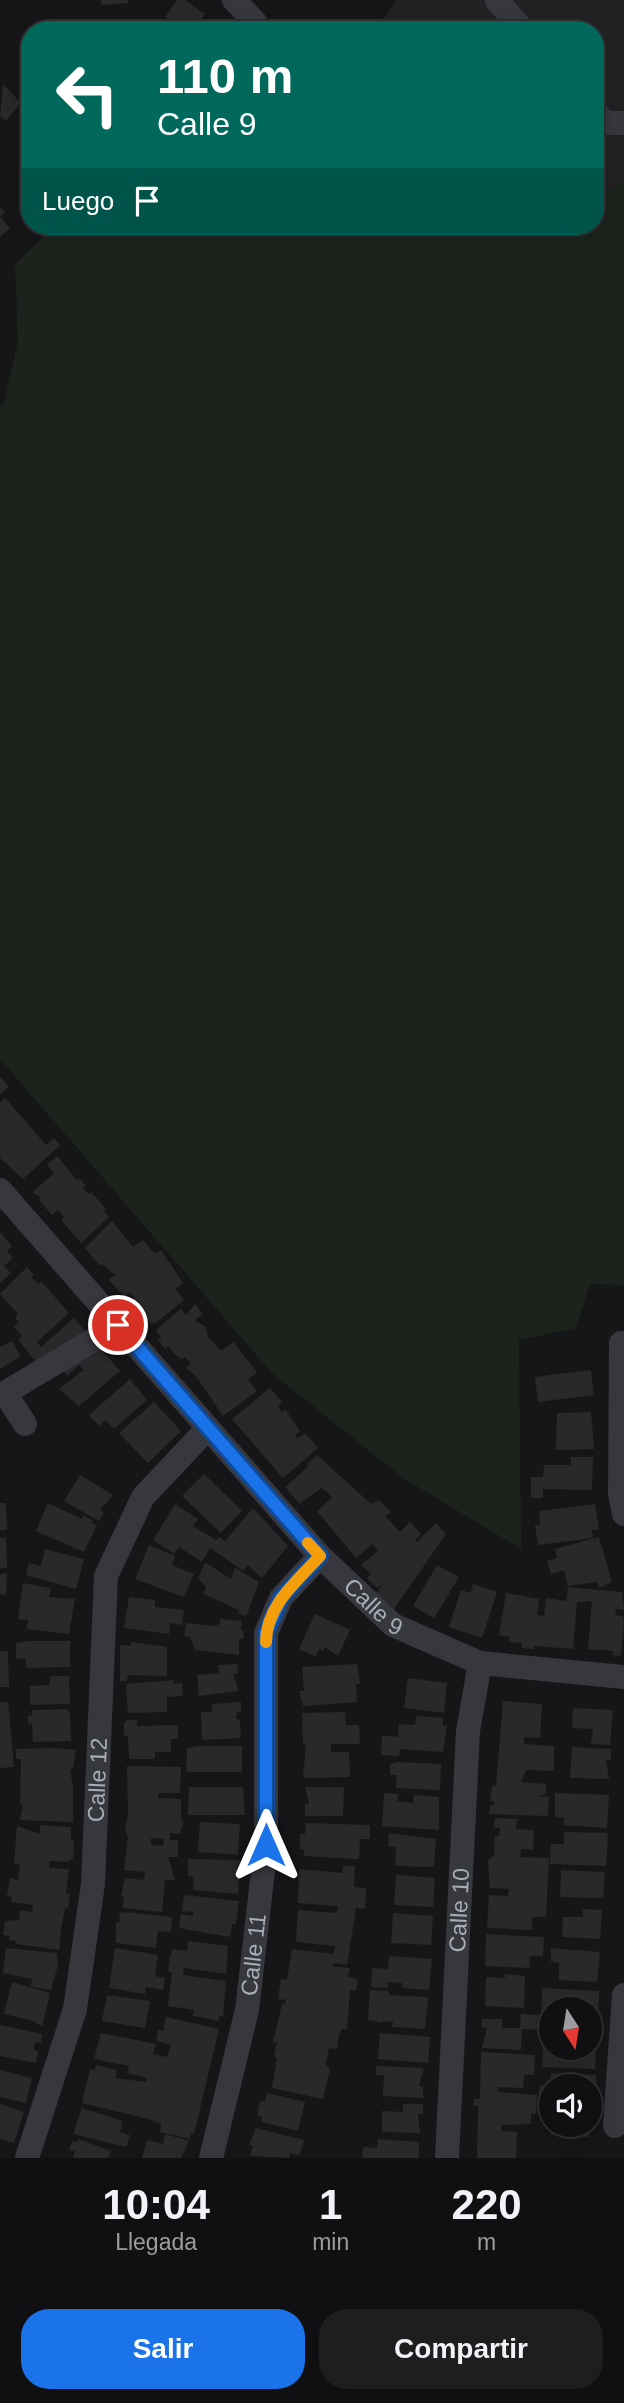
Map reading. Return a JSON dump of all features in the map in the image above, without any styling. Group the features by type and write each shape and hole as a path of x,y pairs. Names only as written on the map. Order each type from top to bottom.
{"street":[{"path":"234,0 255,21"},
{"path":"497,1 515,21"},
{"path":"604,121 624,123"},
{"name":"Calle 9","path":"0,1190 320,1556 393,1625 480,1663 624,1677"},
{"path":"25,1424 3,1394 118,1325"},
{"path":"621,1343 620,1494 624,1514"},
{"name":"Calle 12","path":"27,2158 75,2009 93,1884 106,1576 143,1497 208,1428"},
{"name":"Calle 11","path":"211,2158 247,2010 266,1845 266,1633 281,1598 320,1556"},
{"name":"Calle 10","path":"447,2158 468,1731 480,1663"},
{"path":"615,2126 622,2066 624,1995"}],"shaded area":[{"path":"396,0 624,0 624,184 604,189 604,21 382,21"},
{"path":"624,184 624,1285 590,1284 576,1328 519,1340 521,1549 403,1478 273,1374 0,1059 0,406 4,403 18,341 15,264 45,235 604,235 604,189"}],"building":[{"path":"101,0 128,0 128,3 101,5"},
{"path":"177,0 185,0 205,14 200,21 171,21 165,17"},
{"path":"3,84 21,103 6,121 0,116"},
{"path":"0,216 10,228 0,237"},
{"path":"0,1076 9,1087 0,1094"},
{"path":"5,1098 46,1145 54,1138 60,1145 23,1179 0,1158 0,1102"},
{"path":"57,1156 77,1180 79,1178 86,1186 83,1188 89,1194 91,1192 106,1209 104,1211 109,1217 81,1243 61,1220 64,1217 58,1210 52,1215 39,1200 41,1198 33,1192 54,1173 47,1165"},
{"path":"112,1221 133,1247 143,1240 155,1254 161,1250 183,1283 175,1289 184,1300 157,1322 152,1324 142,1314 131,1301 135,1298 129,1292 125,1296 117,1289 109,1280 115,1275 102,1264 100,1266 85,1248"},
{"path":"0,1232 12,1246 7,1251 13,1258 4,1266 11,1273 0,1283"},
{"path":"27,1267 34,1275 31,1277 38,1284 41,1281 69,1313 37,1342 41,1347 74,1318 120,1371 79,1406 59,1389 84,1370 79,1365 67,1376 63,1370 51,1380 18,1340 22,1336 14,1327 19,1322 15,1318 18,1314 0,1294"},
{"path":"195,1304 203,1314 195,1320 206,1327 208,1337 221,1351 233,1342 257,1372 248,1380 257,1391 223,1416 196,1376 186,1368 191,1363 185,1357 182,1359 175,1355 169,1347 172,1344 165,1349 158,1340 161,1337 156,1330 181,1309 186,1315"},
{"path":"12,1341 21,1356 0,1369 0,1347"},
{"path":"591,1370 594,1395 538,1402 535,1377"},
{"path":"130,1379 147,1400 114,1429 106,1420 99,1426 89,1415"},
{"path":"270,1388 282,1402 278,1407 282,1412 285,1409 300,1431 295,1435 298,1438 305,1433 318,1448 283,1478 232,1419"},
{"path":"154,1402 181,1431 148,1463 119,1433"},
{"path":"591,1412 594,1449 556,1450 557,1413"},
{"path":"317,1455 371,1504 379,1500 391,1512 385,1516 400,1532 410,1522 421,1534 415,1540 417,1542 436,1523 446,1534 394,1609 376,1593 383,1584 377,1588 367,1578 371,1574 361,1565 378,1551 372,1544 356,1558 317,1511 332,1498 326,1491 321,1488 299,1504 285,1487 309,1466 307,1464"},
{"path":"571,1457 593,1457 592,1490 543,1489 543,1498 531,1498 531,1477 543,1477 544,1465 571,1465"},
{"path":"204,1474 242,1511 221,1533 182,1496"},
{"path":"80,1475 113,1495 100,1510 104,1513 99,1521 64,1501"},
{"path":"0,1503 6,1503 7,1530 0,1530"},
{"path":"48,1503 82,1519 83,1516 93,1520 92,1523 97,1525 84,1552 36,1531"},
{"path":"175,1504 198,1519 193,1526 216,1540 219,1537 225,1541 253,1508 288,1546 262,1578 248,1565 243,1571 210,1548 202,1562 179,1547 174,1554 153,1540"},
{"path":"595,1504 599,1529 592,1530 593,1538 538,1545 535,1525 540,1525 539,1511"},
{"path":"599,1537 612,1582 599,1588 597,1582 568,1586 564,1570 551,1574 547,1561 557,1558 555,1549"},
{"path":"0,1538 6,1538 7,1568 0,1568"},
{"path":"149,1545 175,1556 172,1565 194,1574 184,1597 135,1579"},
{"path":"45,1549 84,1559 76,1589 26,1575 29,1563 41,1566"},
{"path":"205,1562 231,1579 235,1568 259,1582 246,1617 238,1613 239,1610 203,1594 206,1587 198,1578"},
{"path":"437,1565 459,1577 434,1618 413,1606"},
{"path":"7,1573 6,1594 0,1595 0,1574"},
{"path":"23,1583 51,1588 49,1597 75,1599 69,1634 26,1629 28,1620 18,1619"},
{"path":"473,1584 497,1592 482,1638 449,1627 461,1590 471,1593"},
{"path":"568,1587 622,1592 624,1610 616,1609 615,1615 623,1616 624,1622 621,1656 612,1655 613,1651 588,1649 592,1601 577,1602 573,1649 534,1646 534,1649 521,1648 522,1643 509,1642 509,1637 499,1635 506,1593 539,1599 537,1615 544,1616 546,1598 566,1601"},
{"path":"129,1597 155,1600 155,1607 184,1610 182,1625 170,1623 169,1634 124,1628"},
{"path":"315,1614 350,1630 338,1656 325,1647 323,1651 319,1649 316,1657 299,1649"},
{"path":"220,1619 242,1621 241,1630 244,1631 243,1639 239,1639 239,1655 195,1650 190,1637 184,1636 186,1623 214,1626 220,1624"},
{"path":"70,1641 70,1667 26,1668 26,1659 16,1658 16,1643"},
{"path":"131,1642 167,1647 167,1676 128,1675 127,1681 120,1681 120,1645 131,1646"},
{"path":"0,1651 8,1651 9,1687 0,1687"},
{"path":"237,1664 238,1674 233,1674 239,1691 199,1696 197,1675 219,1673 218,1665"},
{"path":"357,1664 360,1684 356,1684 357,1702 303,1706 299,1691 304,1691 302,1667"},
{"path":"50,1676 69,1676 70,1704 30,1705 30,1686 50,1685"},
{"path":"408,1678 447,1683 444,1713 404,1708"},
{"path":"174,1680 174,1684 182,1683 183,1696 167,1697 167,1712 128,1713 126,1684"},
{"path":"503,1701 542,1704 540,1738 524,1737 524,1744 554,1746 554,1771 526,1770 521,1782 546,1784 546,1794 538,1796 549,1797 548,1816 489,1814 490,1805 494,1805 494,1801 490,1802 492,1786 496,1786"},
{"path":"0,1702 8,1702 14,1767 0,1768"},
{"path":"241,1702 241,1712 237,1712 236,1718 240,1720 241,1738 202,1740 201,1712 212,1712 212,1704"},
{"path":"573,1708 613,1710 610,1745 591,1744 593,1729 572,1728"},
{"path":"32,1710 70,1711 71,1741 33,1742 32,1723 28,1724 28,1715 32,1716"},
{"path":"345,1712 346,1725 359,1725 360,1744 331,1744 331,1752 349,1752 350,1777 303,1778 306,1745 303,1745 302,1713"},
{"path":"416,1716 443,1718 443,1726 447,1726 443,1752 400,1749 399,1756 381,1755 382,1735 398,1737 399,1724 415,1725"},
{"path":"127,1720 137,1720 137,1726 178,1725 178,1739 171,1739 171,1752 155,1752 155,1759 129,1759 128,1736 124,1736 124,1723"},
{"path":"242,1746 242,1772 186,1772 187,1748"},
{"path":"572,1747 611,1749 611,1760 606,1760 609,1779 570,1778"},
{"path":"16,1749 76,1750 73,1769 70,1769 73,1822 20,1820 23,1805 20,1805 21,1759 16,1759"},
{"path":"390,1764 441,1764 440,1790 396,1788 397,1775 390,1775"},
{"path":"127,1766 181,1767 180,1793 158,1793 158,1798 181,1799 181,1821 184,1820 180,1834 170,1833 170,1840 178,1840 178,1857 168,1857 175,1880 165,1880 162,1912 123,1908 124,1896 121,1896 125,1878 144,1880 145,1872 124,1870 128,1814","holes":["151,1838 164,1839 163,1846 151,1845"]},
{"path":"189,1787 243,1787 245,1815 188,1815"},
{"path":"305,1787 344,1787 343,1816 305,1816 305,1804 309,1804"},
{"path":"384,1793 398,1794 397,1801 413,1803 414,1795 439,1797 439,1830 382,1826"},
{"path":"555,1793 609,1795 607,1828 564,1825 564,1818 555,1817"},
{"path":"495,1818 518,1819 515,1829 534,1830 533,1850 521,1849 520,1857 549,1858 546,1917 532,1917 532,1930 487,1928 489,1895 508,1896 509,1889 490,1888 488,1860 494,1856 495,1836 499,1836 500,1828 494,1828"},
{"path":"200,1822 240,1824 238,1855 198,1852"},
{"path":"306,1823 370,1825 370,1839 360,1839 359,1859 304,1856 304,1849 300,1849 300,1834 305,1834"},
{"path":"40,1825 71,1827 71,1840 74,1840 73,1858 68,1862 49,1861 49,1868 69,1869 66,1894 70,1894 68,1908 65,1908 59,1950 16,1944 16,1941 9,1940 10,1936 3,1935 5,1921 19,1920 20,1910 32,1912 33,1905 11,1902 12,1897 7,1896 10,1877 18,1881 20,1864 14,1864 17,1826 40,1834"},
{"path":"564,1832 608,1833 606,1866 550,1864 551,1844 564,1844"},
{"path":"389,1833 436,1839 434,1867 395,1866 396,1847 388,1846"},
{"path":"188,1859 240,1860 238,1894 193,1890 194,1877 188,1876"},
{"path":"343,1866 355,1866 354,1887 366,1888 365,1909 356,1908 347,1965 333,1963 333,1966 350,1968 348,1977 358,1979 356,1990 350,1990 347,2030 342,2029 337,2049 329,2048 326,2064 330,2069 323,2099 272,2088 277,2058 274,2057 277,2042 273,2042 282,2004 285,2004 286,2000 278,1999 281,1979 287,1980 292,1949 334,1954 335,1946 296,1942 298,1910 337,1913 338,1906 298,1903 299,1869 343,1873"},
{"path":"561,1870 605,1872 603,1898 560,1897"},
{"path":"396,1875 435,1878 433,1907 394,1905"},
{"path":"184,1895 239,1901 236,1924 232,1924 230,1937 179,1928 181,1914 193,1916 193,1912 182,1911"},
{"path":"583,1909 602,1910 600,1939 562,1937 563,1917 583,1917"},
{"path":"120,1913 172,1917 171,1932 158,1931 156,1948 116,1943 116,1922 119,1923"},
{"path":"393,1913 433,1916 431,1945 391,1943"},
{"path":"486,1934 544,1937 543,1956 530,1956 529,1968 485,1966"},
{"path":"188,1941 228,1946 226,1974 184,1968 183,1975 226,1981 223,2017 219,2016 219,2021 193,2016 194,2010 168,2006 172,1972 168,1971 170,1957 173,1949 187,1951"},
{"path":"6,1948 57,1953 58,1965 51,1990 31,1987 32,1979 3,1973"},
{"path":"115,1948 158,1955 155,1976 165,1978 163,1990 146,1987 145,1994 109,1988"},
{"path":"551,1948 600,1952 597,1982 559,1980 559,1963 551,1962"},
{"path":"389,1956 432,1959 429,1990 402,1988 402,1983 388,1982 388,1988 371,1987 372,1968 388,1969"},
{"path":"505,1974 525,1976 524,2008 485,2006 486,1977 505,1978"},
{"path":"12,1982 50,1993 42,2026 31,2020 4,2014"},
{"path":"542,1988 599,1991 599,1997 542,1997"},
{"path":"370,1990 389,1991 389,1995 428,1997 425,2029 392,2027 393,2021 377,2023 378,2021 368,2020"},
{"path":"107,1995 150,2001 145,2028 102,2021"},
{"path":"521,2014 539,2015 539,2030 522,2029 521,2050 482,2048 487,2028 482,2027 482,2019 502,2019 502,2028 520,2028"},
{"path":"166,2017 219,2029 194,2134 191,2133 190,2139 160,2132 161,2124 152,2120 82,2103 90,2069 95,2070 96,2065 117,2070 115,2078 146,2082 147,2078 127,2073 129,2066 94,2059 101,2033 156,2044 153,2054 167,2057 171,2045 156,2041 158,2030 163,2031"},
{"path":"0,2025 42,2034 41,2043 35,2042 34,2051 38,2051 36,2063 0,2056"},
{"path":"380,2033 430,2037 428,2063 378,2059"},
{"path":"481,2052 535,2055 534,2075 524,2075 523,2088 498,2087 498,2092 537,2095 536,2114 531,2114 531,2124 502,2125 501,2131 517,2132 516,2158 477,2158 478,2106 473,2106 474,2099 480,2099"},
{"path":"542,2060 595,2060 595,2069 542,2067"},
{"path":"376,2066 424,2068 419,2086 423,2087 423,2098 383,2096 384,2075 376,2075"},
{"path":"0,2070 32,2078 26,2103 0,2097"},
{"path":"267,2093 305,2102 298,2131 261,2122 262,2117 257,2116 260,2101 265,2102"},
{"path":"0,2104 24,2112 14,2143 0,2139"},
{"path":"403,2104 423,2104 423,2114 418,2114 420,2133 382,2132 382,2111 403,2112"},
{"path":"82,2108 123,2121 120,2132 130,2135 126,2147 73,2134"},
{"path":"256,2128 304,2140 300,2155 290,2153 289,2158 250,2156 253,2146 249,2145"},
{"path":"165,2134 189,2141 181,2158 142,2158 147,2140 163,2144"},
{"path":"78,2139 111,2151 108,2158 73,2158 75,2151 69,2150 72,2141 77,2142"},
{"path":"378,2139 419,2142 419,2158 362,2158 363,2147 377,2148"}],"slow traffic":[{"path":"266,1642 266,1633 281,1598 320,1556 308,1543"}],"route":[{"path":"118,1325 320,1556 281,1598 266,1633 266,1845"}]}
